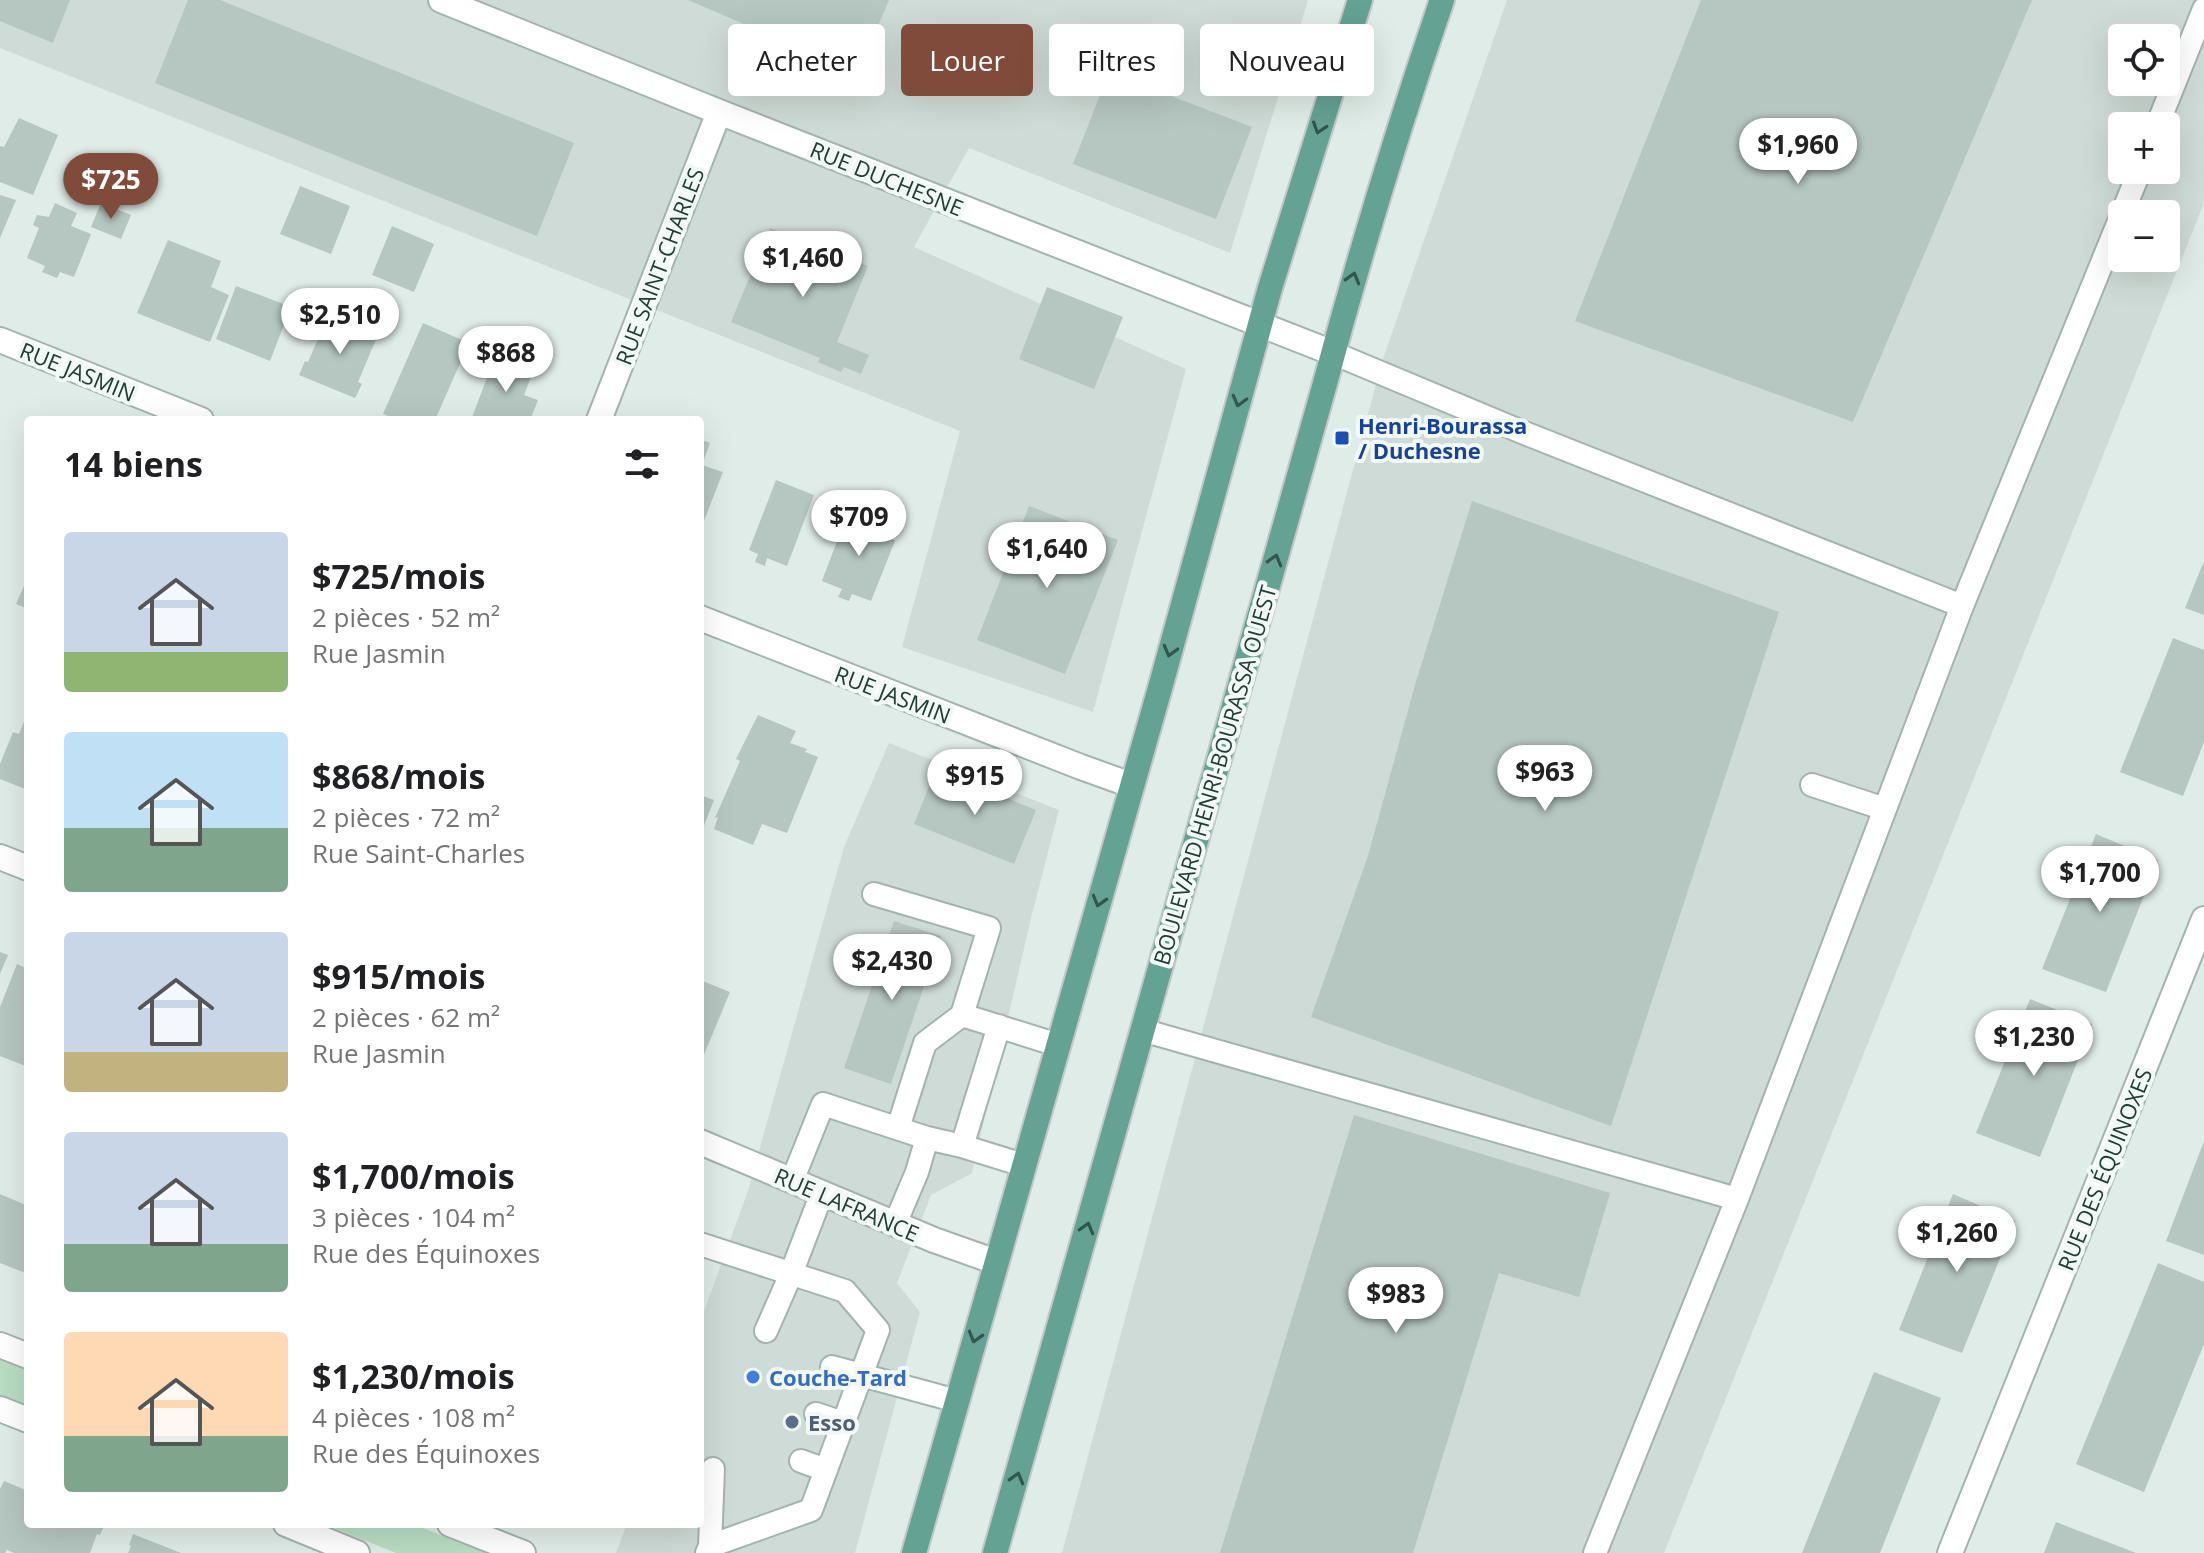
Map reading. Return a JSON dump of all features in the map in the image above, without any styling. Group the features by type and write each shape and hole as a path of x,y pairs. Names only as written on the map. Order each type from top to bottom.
{"main road":[{"path":"914,1553 1260,325 1301,183 1360,0"},
{"name":"BOULEVARD HENRI-BOURASSA OUEST","path":"995,1553 1369,224 1442,0"}],"street":[{"name":"RUE DUCHESNE","path":"441,0 1333,353"},
{"name":"RUE SAINT-CHARLES","path":"601,416 719,112"},
{"name":"RUE JASMIN","path":"0,340 191,416"},
{"name":"RUE JASMIN","path":"704,620 1131,785"},
{"path":"0,857 24,866"},
{"name":"RUE DES ÉQUINOXES","path":"1950,1553 2204,919"},
{"name":"RUE LAFRANCE","path":"704,1144 934,1240 996,1262"},
{"path":"0,1345 24,1354"},
{"path":"0,1409 24,1418"},
{"path":"296,1528 357,1553"},
{"path":"460,1528 523,1553"}],"lane":[{"path":"2163,112 2204,9"},
{"path":"1595,1553 1737,1199 1962,606 2134,184"},
{"path":"1333,353 1542,440 1962,606"},
{"path":"1812,785 1885,809"},
{"path":"874,894 989,928 962,1015 925,1043 898,1128"},
{"path":"962,1015 1058,1045"},
{"path":"962,1146 999,1026"},
{"path":"1142,1030 1737,1199"},
{"path":"792,1181 823,1104 1023,1165"},
{"path":"895,1224 917,1172 927,1138"},
{"path":"766,1331 822,1193"},
{"path":"704,1245 845,1291 878,1330 811,1510 708,1550 713,1469"},
{"path":"832,1367 957,1401"},
{"path":"816,1414 843,1423"},
{"path":"801,1461 826,1470"}],"shaded area":[{"path":"0,0 1308,0 1301,24 1200,24 1200,96 1278,96 1230,253 969,148 914,247 1186,369 1093,712 902,647 960,431 0,48"},
{"path":"1507,0 2204,0 2204,203 2180,263 2180,200 2108,200 2108,272 2176,272 1664,1553 1062,1553 1382,362"},
{"path":"889,743 1059,810 972,1173 931,1195 897,1283 920,1312 855,1553 616,1553 625,1528 704,1528 704,1311 747,1194 844,847"}],"green space":[{"path":"0,1359 24,1369 24,1404 0,1395"},
{"path":"334,1528 423,1528 485,1553 396,1553"}],"building":[{"path":"0,0 70,0 53,43 0,21"},
{"path":"188,0 220,0 574,143 537,236 155,83"},
{"path":"688,0 889,0 879,24 744,24"},
{"path":"1701,0 2032,0 1853,422 1575,321"},
{"path":"1100,96 1171,96 1252,127 1216,219 1073,164"},
{"path":"19,118 58,135 33,195 0,182 0,146 4,147"},
{"path":"300,186 350,206 331,254 280,234"},
{"path":"0,195 16,200 0,238"},
{"path":"55,203 77,213 71,226 91,234 74,277 60,272 57,278 42,272 45,266 27,258 39,228 33,225 37,215 49,217"},
{"path":"101,203 131,215 121,239 91,227"},
{"path":"392,226 434,244 414,292 372,275"},
{"path":"770,228 868,266 837,342 869,355 861,374 844,367 841,372 818,362 820,358 731,322"},
{"path":"168,240 221,261 211,287 229,295 210,342 137,313"},
{"path":"236,286 291,307 270,361 216,339"},
{"path":"1047,287 1123,317 1094,389 1019,359"},
{"path":"327,318 353,327 356,320 372,326 368,333 377,337 358,382 362,384 355,398 299,375"},
{"path":"423,323 469,343 437,416 383,414"},
{"path":"501,356 534,369 524,395 538,400 532,416 473,416 490,370 495,372"},
{"path":"704,441 710,443 704,460"},
{"path":"704,466 723,472 704,521"},
{"path":"776,480 814,495 787,566 767,558 765,566 755,562 758,554 749,550"},
{"path":"1472,501 1779,612 1611,1126 1311,1017 1368,856 1415,685"},
{"path":"1029,506 1118,540 1065,674 977,640"},
{"path":"864,514 890,525 884,535 895,541 871,601 852,594 849,601 838,597 842,589 822,581 845,520 860,524"},
{"path":"2204,561 2204,615 2185,608"},
{"path":"24,586 24,607 16,604"},
{"path":"2173,638 2204,650 2204,742 2183,796 2120,772"},
{"path":"758,715 796,731 790,743 818,757 787,833 762,824 753,845 714,829 718,817 715,818 740,761 736,759"},
{"path":"24,722 24,788 0,779 0,764 13,732 19,734"},
{"path":"936,769 1036,810 1014,864 914,824"},
{"path":"704,796 714,800 704,826"},
{"path":"2096,834 2158,860 2106,992 2042,969"},
{"path":"894,921 941,936 891,1084 844,1068"},
{"path":"0,952 8,955 0,974"},
{"path":"17,964 24,967 24,1065 0,1056 0,1007"},
{"path":"704,982 730,992 704,1055"},
{"path":"2030,999 2092,1024 2040,1157 1976,1133"},
{"path":"1354,1115 1610,1193 1579,1297 1499,1273 1413,1553 1220,1553"},
{"path":"2204,1141 2204,1255 2166,1241"},
{"path":"0,1194 24,1204 24,1272 0,1263"},
{"path":"1953,1194 2015,1221 1962,1353 1899,1330"},
{"path":"2158,1263 2204,1282 2204,1344 2144,1492 2076,1464"},
{"path":"1874,1372 1941,1398 1880,1553 1802,1553"},
{"path":"4,1481 24,1489 24,1528 103,1528 100,1535 97,1534 90,1553 14,1553 7,1550 0,1553 0,1489"},
{"path":"2056,1522 2136,1553 2044,1553"},
{"path":"133,1534 181,1553 128,1553"}],"place":[{"name":"Henri-Bourassa / Duchesne","path":"1342,438"},
{"name":"Couche-Tard","path":"753,1377"},
{"name":"Esso","path":"792,1422"}]}
